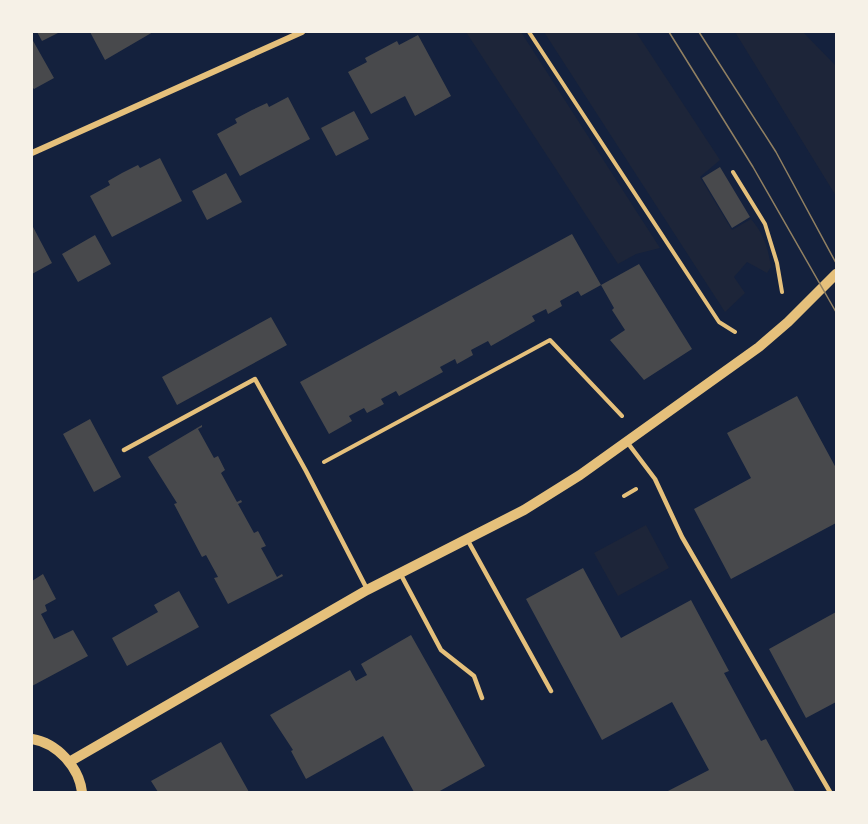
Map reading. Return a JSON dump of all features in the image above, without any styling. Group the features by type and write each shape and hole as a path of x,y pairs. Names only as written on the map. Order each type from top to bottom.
{"street":[{"path":"32,153 303,32"},
{"path":"69,762 367,590 524,510 580,475 759,347 837,274"},
{"path":"32,739 56,749 69,762 81,785 82,792"}],"lane":[{"path":"124,450 255,379 306,471 367,590"},
{"path":"627,442 655,478 682,537 830,792"},
{"path":"468,539 551,691"},
{"path":"400,573 441,650 474,676 482,698"}],"path":[{"path":"529,32 719,322 759,347"},
{"path":"733,172 765,224 777,263 788,322"},
{"path":"719,322 726,321"},
{"path":"306,471 550,339 639,434"}],"shaded area":[{"path":"466,32 521,32 660,248 636,254 618,264"},
{"path":"544,32 636,32 720,160 700,177 732,230 751,219 765,242 771,267 767,273 747,262 734,277 745,293 725,312"},
{"path":"735,32 803,32 836,66 836,196"},
{"path":"646,525 669,568 618,596 594,553"}],"building":[{"path":"37,32 60,32 42,41"},
{"path":"90,32 153,32 105,60"},
{"path":"418,35 451,96 415,116 405,96 371,114 348,72 367,62 365,58 397,41 399,45"},
{"path":"32,39 54,78 34,89 32,87"},
{"path":"288,97 310,139 240,176 217,134 237,123 235,119 252,110 267,103 269,107"},
{"path":"354,111 369,139 336,156 321,128"},
{"path":"160,158 182,201 112,237 90,196 110,185 108,181 122,173 138,165 140,168"},
{"path":"720,167 750,217 732,228 702,178"},
{"path":"226,173 242,202 207,220 192,191"},
{"path":"32,225 52,263 32,274"},
{"path":"572,234 601,285 581,296 578,291 560,301 562,306 548,314 546,309 532,316 535,321 491,346 488,341 471,350 473,355 457,364 455,359 440,367 443,372 399,396 396,391 381,399 384,404 367,413 364,408 349,416 352,421 329,434 300,382"},
{"path":"95,235 111,264 78,282 62,254"},
{"path":"639,264 692,349 644,380 610,340 625,330 612,310 614,308 601,285"},
{"path":"271,317 287,345 177,405 162,377"},
{"path":"797,396 836,468 836,523 731,579 694,509 751,478 727,433"},
{"path":"90,419 121,477 94,492 63,434"},
{"path":"202,425 198,429 214,458 218,456 225,470 221,473 237,502 241,500 242,502 238,504 254,533 258,531 266,546 261,548 277,577 282,574 283,576 228,604 214,578 218,577 206,555 202,557 174,504 177,503 148,457"},
{"path":"583,568 621,638 691,600 729,671 724,673 761,741 766,739 795,792 666,792 709,770 672,702 602,740 526,599"},
{"path":"43,574 56,599 45,605 47,611 41,614 54,639 73,630 88,656 32,686 32,581"},
{"path":"179,591 199,627 127,666 112,638 158,612 154,605"},
{"path":"836,612 836,702 806,718 769,649"},
{"path":"411,635 485,766 438,792 414,792 383,736 306,779 291,751 293,750 270,715 350,670 356,681 367,675 361,664"},
{"path":"221,742 249,792 158,792 151,781"}],"tram line":[{"path":"669,32 753,167 836,312"},
{"path":"699,32 776,152 836,263"}]}
